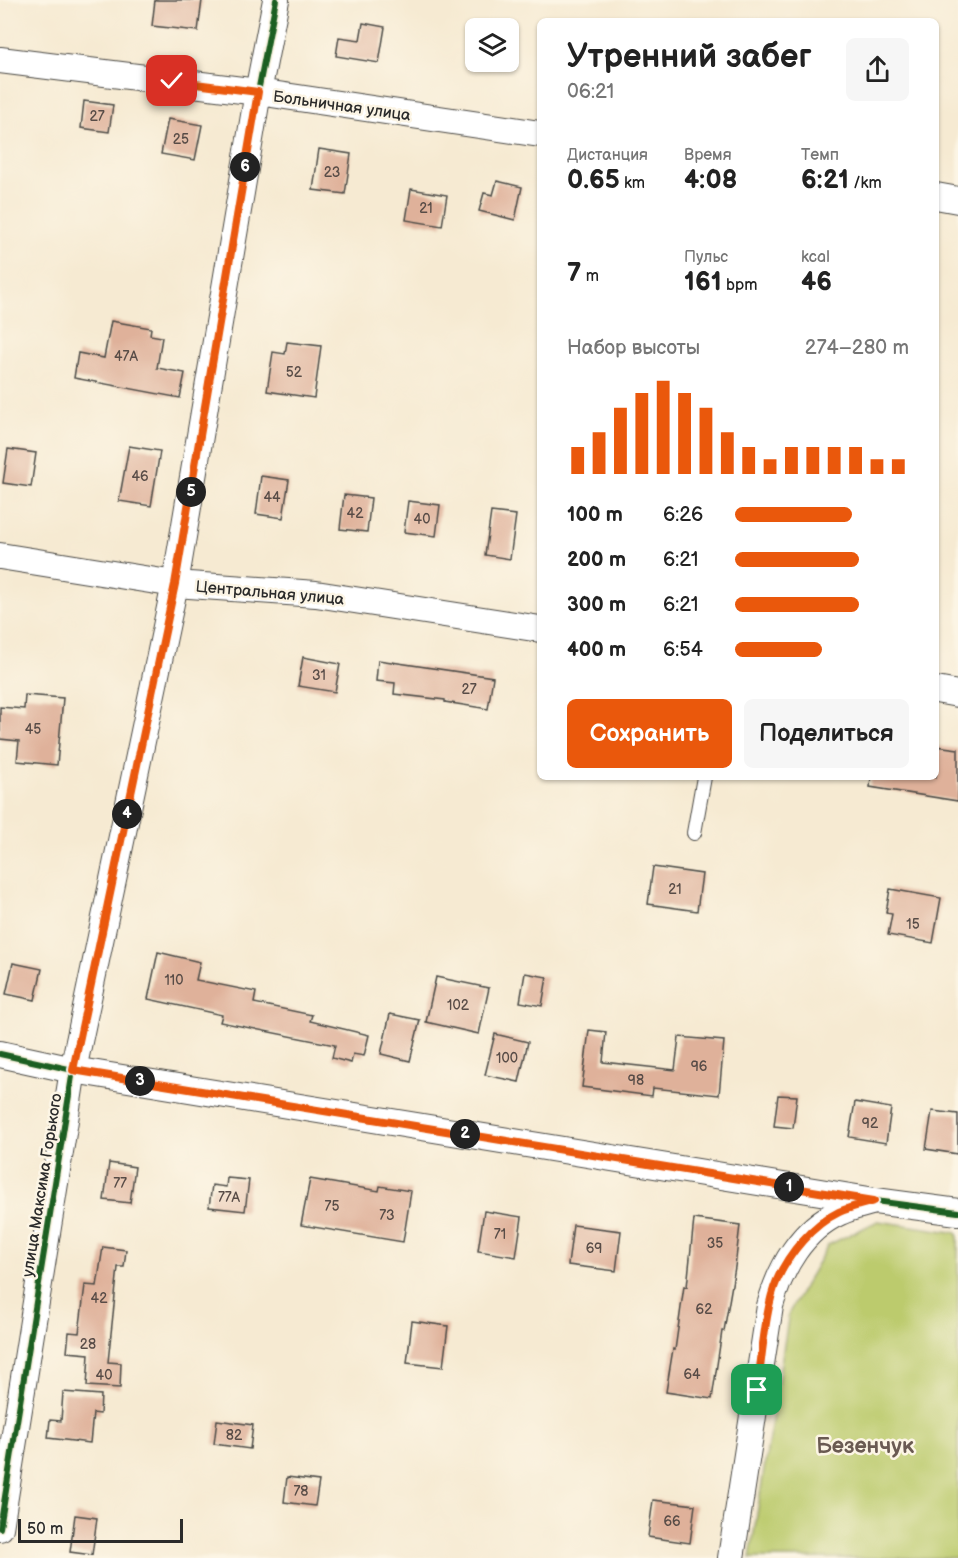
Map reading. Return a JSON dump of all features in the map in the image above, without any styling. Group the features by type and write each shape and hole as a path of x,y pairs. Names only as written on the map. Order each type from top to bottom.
{"street":[{"name":"улица Максима Горького","path":"0,1527 73,1070 175,584 258,92 276,0"},
{"name":"Больничная улица","path":"0,60 258,92 537,134"},
{"path":"939,197 958,200"},
{"name":"Центральная улица","path":"0,556 175,584 316,594 537,628"},
{"path":"939,691 958,694"},
{"path":"0,1054 73,1070 874,1201 958,1212"},
{"path":"731,1558 770,1306 776,1281 800,1244 820,1225 840,1211 874,1201"}],"lane":[{"path":"694,833 703,780"}],"green space":[{"path":"878,1221 958,1233 958,1558 750,1558 789,1313 828,1245"}],"building":[{"path":"155,0 202,0 198,31 152,26"},
{"path":"363,23 385,27 379,63 336,56 339,37 360,40"},
{"path":"84,101 113,105 109,132 81,128"},
{"path":"168,119 202,125 195,160 161,154"},
{"path":"319,149 351,154 345,194 313,190"},
{"path":"497,181 522,187 515,220 479,211 484,193 493,195"},
{"path":"411,189 447,195 442,226 406,220"},
{"path":"111,321 151,328 150,335 162,337 157,368 185,373 180,398 74,378 78,353 104,358"},
{"path":"287,342 321,346 314,398 267,391 273,352 285,354"},
{"path":"129,446 160,451 151,506 119,501"},
{"path":"8,449 36,453 31,487 3,483"},
{"path":"261,476 289,480 283,518 256,514"},
{"path":"344,495 371,498 367,532 340,529"},
{"path":"408,501 440,505 436,536 404,532"},
{"path":"491,512 516,515 510,559 485,555"},
{"path":"303,657 340,664 335,692 298,686"},
{"path":"378,660 493,677 488,709 445,702 445,700 394,694 395,683 376,681"},
{"path":"25,695 63,698 57,765 17,761 19,741 0,739 0,707 24,709"},
{"path":"939,746 958,749 958,801 870,787 871,780 939,780"},
{"path":"653,867 702,874 697,911 648,904"},
{"path":"890,889 941,898 933,943 888,935 892,914 886,913"},
{"path":"158,952 200,962 196,980 256,992 254,1003 312,1015 310,1021 369,1035 364,1056 353,1054 351,1063 332,1058 335,1045 220,1022 222,1015 148,999"},
{"path":"13,963 42,969 35,1000 6,994"},
{"path":"525,973 547,977 542,1006 520,1002"},
{"path":"436,977 489,988 479,1034 426,1022"},
{"path":"390,1014 420,1020 410,1061 381,1054"},
{"path":"589,1030 606,1032 603,1062 675,1070 679,1037 724,1041 719,1095 653,1088 652,1096 582,1087"},
{"path":"495,1034 528,1042 519,1082 485,1075"},
{"path":"778,1095 797,1096 793,1128 774,1126"},
{"path":"855,1102 891,1108 886,1143 849,1137"},
{"path":"932,1111 958,1114 958,1154 926,1149"},
{"path":"109,1163 135,1167 130,1203 104,1200"},
{"path":"227,1178 249,1180 245,1211 209,1207 212,1185 226,1187"},
{"path":"310,1179 379,1191 380,1186 411,1191 403,1242 301,1225"},
{"path":"484,1211 522,1217 516,1257 478,1251"},
{"path":"694,1219 740,1225 712,1399 666,1392 673,1349 675,1350 684,1286 687,1287"},
{"path":"573,1225 621,1231 616,1271 568,1265"},
{"path":"103,1247 126,1250 124,1267 118,1267 108,1362 121,1363 120,1388 87,1386 89,1354 67,1352 69,1332 79,1333 85,1285 97,1286"},
{"path":"412,1321 448,1326 443,1367 407,1363"},
{"path":"63,1392 101,1395 100,1414 93,1413 90,1443 48,1438 50,1420 61,1421"},
{"path":"217,1420 253,1425 250,1449 214,1444"},
{"path":"287,1477 319,1481 315,1506 284,1502"},
{"path":"653,1500 695,1505 690,1543 648,1537"},
{"path":"75,1515 97,1518 92,1555 70,1552"}],"cycle path":[{"path":"0,1528 73,1070 175,584 258,92 276,0"},
{"path":"0,1054 73,1070 875,1201 958,1212"}],"district":[{"name":"Безенчук","path":"865,1445"}],"route":[{"path":"172,81 258,92 175,584 73,1070 874,1201 840,1211 826,1220 800,1244 788,1260 776,1281 770,1306 757,1390"}]}
